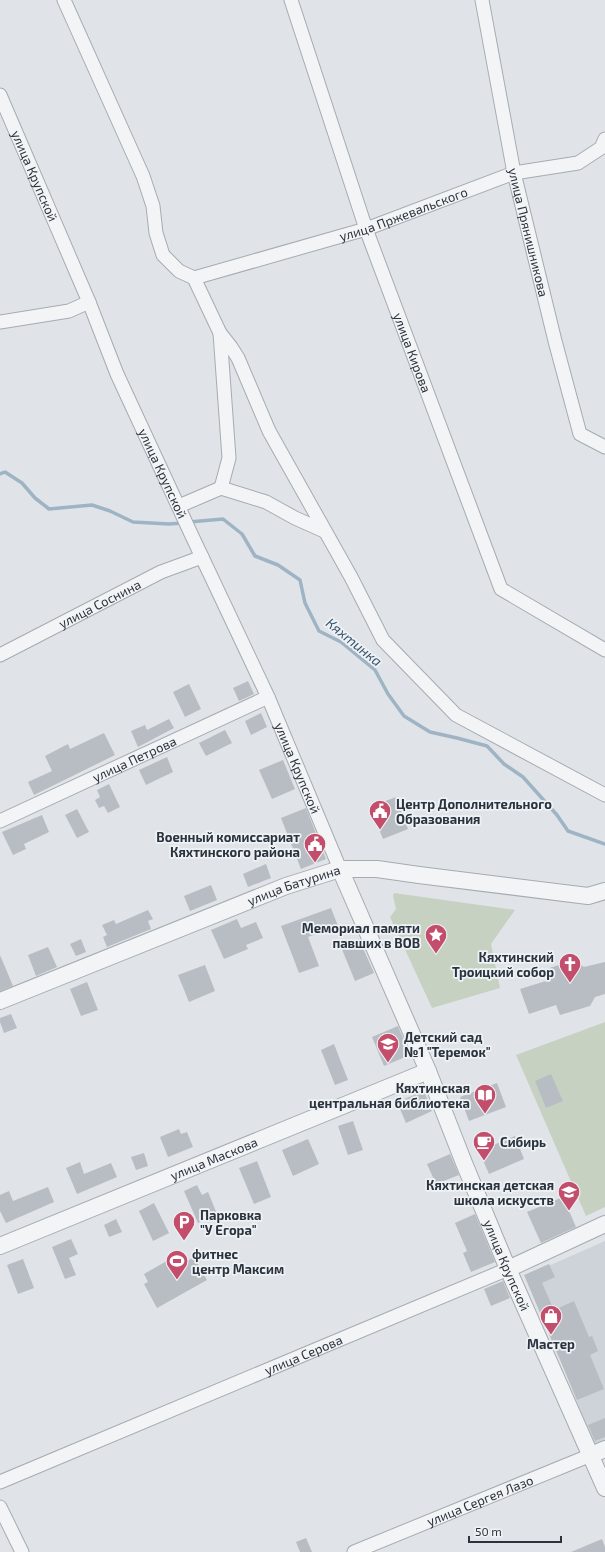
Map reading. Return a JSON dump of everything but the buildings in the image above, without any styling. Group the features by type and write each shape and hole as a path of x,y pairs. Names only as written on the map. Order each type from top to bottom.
{"street":[{"path":"64,0 143,176 154,206 156,233 163,255 179,271 194,278 220,333 232,346 238,358 269,431 351,577 383,640 456,715 605,795"},
{"name":"улица Кирова","path":"291,0 366,229 501,589 605,650"},
{"name":"улица Прянишникова","path":"482,0 514,173 554,341 580,434 605,447"},
{"name":"улица Крупской","path":"0,95 89,302 118,374 268,697 340,869 428,1071 508,1269 598,1452 605,1488"},
{"name":"улица Пржевальского","path":"194,278 366,229 514,173 578,163 601,148 605,139"},
{"path":"0,322 69,311 89,302"},
{"path":"220,333 229,458 221,488"},
{"path":"179,506 221,488 266,502 295,518 324,531"},
{"name":"улица Соснина","path":"0,655 160,572 202,557"},
{"name":"улица Петрова","path":"0,821 268,697"},
{"name":"улица Батурина","path":"0,1001 286,886 340,869 377,869 588,896 605,891"},
{"name":"улица Маскова","path":"0,1246 428,1071"},
{"name":"улица Серова","path":"0,1482 508,1269 605,1224"},
{"name":"улица Сергея Лазо","path":"354,1552 598,1452"},
{"path":"0,1507 22,1552"}],"shaded area":[{"path":"605,1241 605,1442 594,1446 528,1275"}],"green space":[{"path":"394,893 515,910 491,944 500,988 432,1008 390,917 396,909 393,896"},
{"path":"605,1022 605,1207 586,1216 516,1055"}],"waterway":[{"name":"Кяхтинка","path":"0,474 5,472 22,483 35,498 49,509 92,505 110,511 133,522 169,524 183,523"},
{"name":"Кяхтинка","path":"189,522 223,519 242,534 255,556 278,565 300,580 305,603 319,631 341,642 375,670 388,694 404,716 430,732 487,746 504,764 523,777 557,815 568,831 605,844"}],"place":[{"name":"Центр Дополнительного Образования","path":"380,830"},
{"name":"Военный комиссариат Кяхтинского района","path":"315,864"},
{"name":"Мемориал памяти павших в ВОВ","path":"436,954"},
{"name":"Кяхтинский Троицкий собор","path":"570,984"},
{"name":"Детский сад №1 \"Теремок\"","path":"388,1064"},
{"name":"Кяхтинская центральная библиотека","path":"485,1114"},
{"name":"Сибирь","path":"484,1162"},
{"name":"Кяхтинская детская школа искусств","path":"569,1212"},
{"name":"Парковка \"У Егора\"","path":"184,1242"},
{"name":"фитнес центр Максим","path":"177,1280"},
{"name":"Мастер","path":"551,1336"}]}
